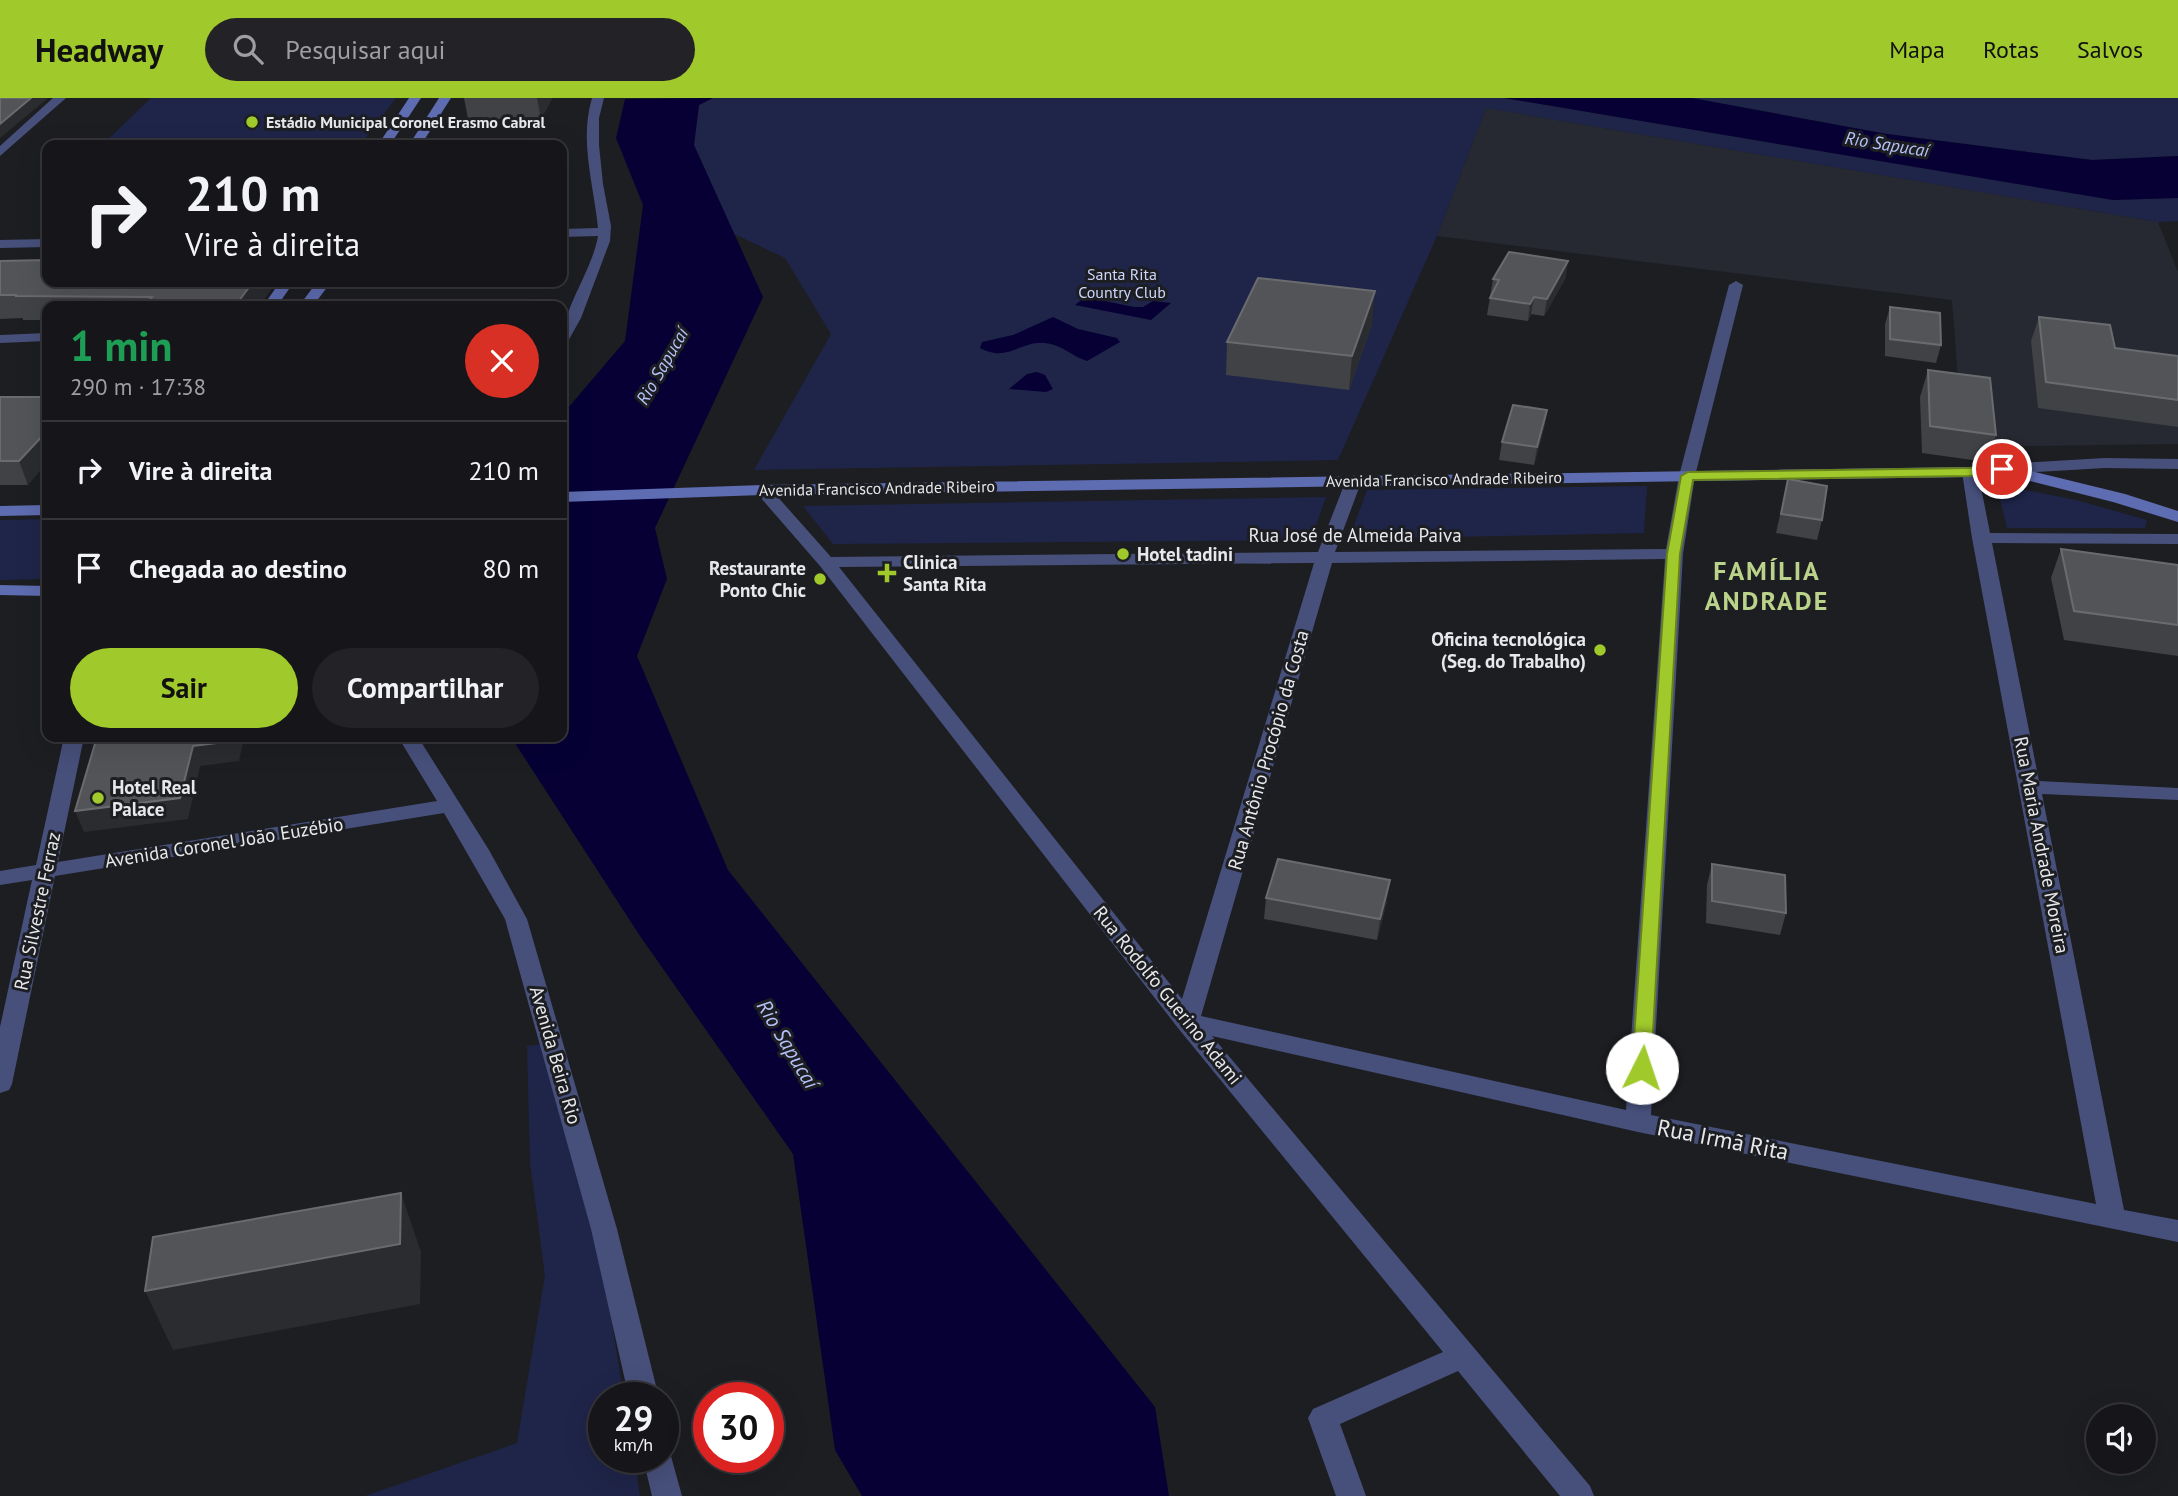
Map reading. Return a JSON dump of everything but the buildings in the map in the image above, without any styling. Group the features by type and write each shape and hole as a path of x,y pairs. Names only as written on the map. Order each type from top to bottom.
{"main road":[{"path":"387,140 415,98"},
{"path":"418,140 446,98"},
{"name":"Avenida Francisco Andrade Ribeiro","path":"567,497 762,490 1969,472 2002,469 2119,498 2178,517"},
{"path":"0,511 42,510"},
{"path":"0,590 42,591"}],"street":[{"path":"0,152 60,98"},
{"path":"568,323 605,232 596,184 592,129 593,110 598,98"},
{"path":"567,233 605,232"},
{"path":"0,244 42,243"},
{"path":"1638,1122 1674,554 1688,476 1736,285"},
{"path":"0,339 42,337"},
{"path":"2002,469 2105,463 2178,464"},
{"name":"Rua Maria Andrade Moreira","path":"1969,472 2032,787 2112,1218"},
{"name":"Rua Antônio Procópio da Costa","path":"1187,1021 1325,555 1354,480"},
{"name":"Rua Rodolfo Guerino Adami","path":"762,490 826,562 1187,1021 1579,1496"},
{"path":"1981,538 2178,539"},
{"name":"Rua José de Almeida Paiva","path":"826,562 1325,555 1674,554"},
{"name":"Rua Silvestre Ferraz","path":"0,1084 73,742"},
{"name":"Avenida Beira Rio","path":"411,742 448,806 494,873 516,919 604,1229 640,1382"},
{"path":"2032,787 2178,794"},
{"name":"Avenida Coronel João Euzébio","path":"0,878 448,806"},
{"name":"Rua Irmã Rita","path":"1187,1021 1638,1122 2178,1231"},
{"path":"1351,1496 1323,1418 1465,1355"},
{"path":"662,1473 667,1496"}],"shaded area":[{"path":"1486,108 2158,222 2178,272 2178,444 1963,447 1952,300 1437,236"}],"green space":[{"name":"Estádio Municipal Coronel Erasmo Cabral","path":"151,98 396,98 364,140 107,140"},
{"name":"Santa Rita Country Club","path":"713,98 1504,98 2113,200 2178,198 2178,221 2158,222 1486,108 1437,236 1338,460 754,470 831,334 785,258 732,233 694,145 699,105"},
{"path":"1692,98 2178,98 2178,156 2092,160 1887,134"},
{"path":"1647,486 1644,533 1349,539 1367,490"},
{"path":"2010,487 2076,500 2147,520 2145,528 2007,528 1998,491"},
{"path":"1326,497 1311,540 833,544 803,506"},
{"path":"42,519 42,579 0,580 0,520"},
{"path":"545,1044 604,1274 621,1382 588,1382 588,1473 636,1473 640,1496 365,1496 517,1443 545,1276 530,1162 527,1046"}],"water":[{"name":"Rio Sapucaí","path":"713,98 699,105 694,145 763,297 655,528 667,579 637,656 728,870 1155,1407 1169,1496 862,1496 835,1450 793,1154 640,936 514,742 567,742 567,409 625,341 643,205 616,138 625,99"},
{"name":"Rio Sapucaí","path":"1504,98 1692,98 1887,134 2092,160 2178,156 2178,198 2113,200"},
{"path":"1085,297 1134,307 1143,307 1153,301 1171,303 1151,320 1075,305"},
{"path":"1053,317 1078,329 1117,338 1120,342 1087,361 1045,343 998,353 980,348 982,342 1013,335"},
{"path":"1037,372 1045,375 1053,389 1046,392 1009,389 1027,374"}],"place":[{"name":"Estádio Municipal Coronel Erasmo Cabral","path":"252,122"},
{"name":"Hotel tadini","path":"1123,554"},
{"name":"Clinica Santa Rita","path":"887,573"},
{"name":"Restaurante Ponto Chic","path":"820,579"},
{"name":"Oficina tecnológica (Seg. do Trabalho)","path":"1600,650"},
{"name":"Hotel Real Palace","path":"98,798"}],"district":[{"name":"FAMÍLIA ANDRADE","path":"1767,585"}],"route":[{"path":"1642,1068 1674,554 1688,476 1969,472 2002,469"}]}
